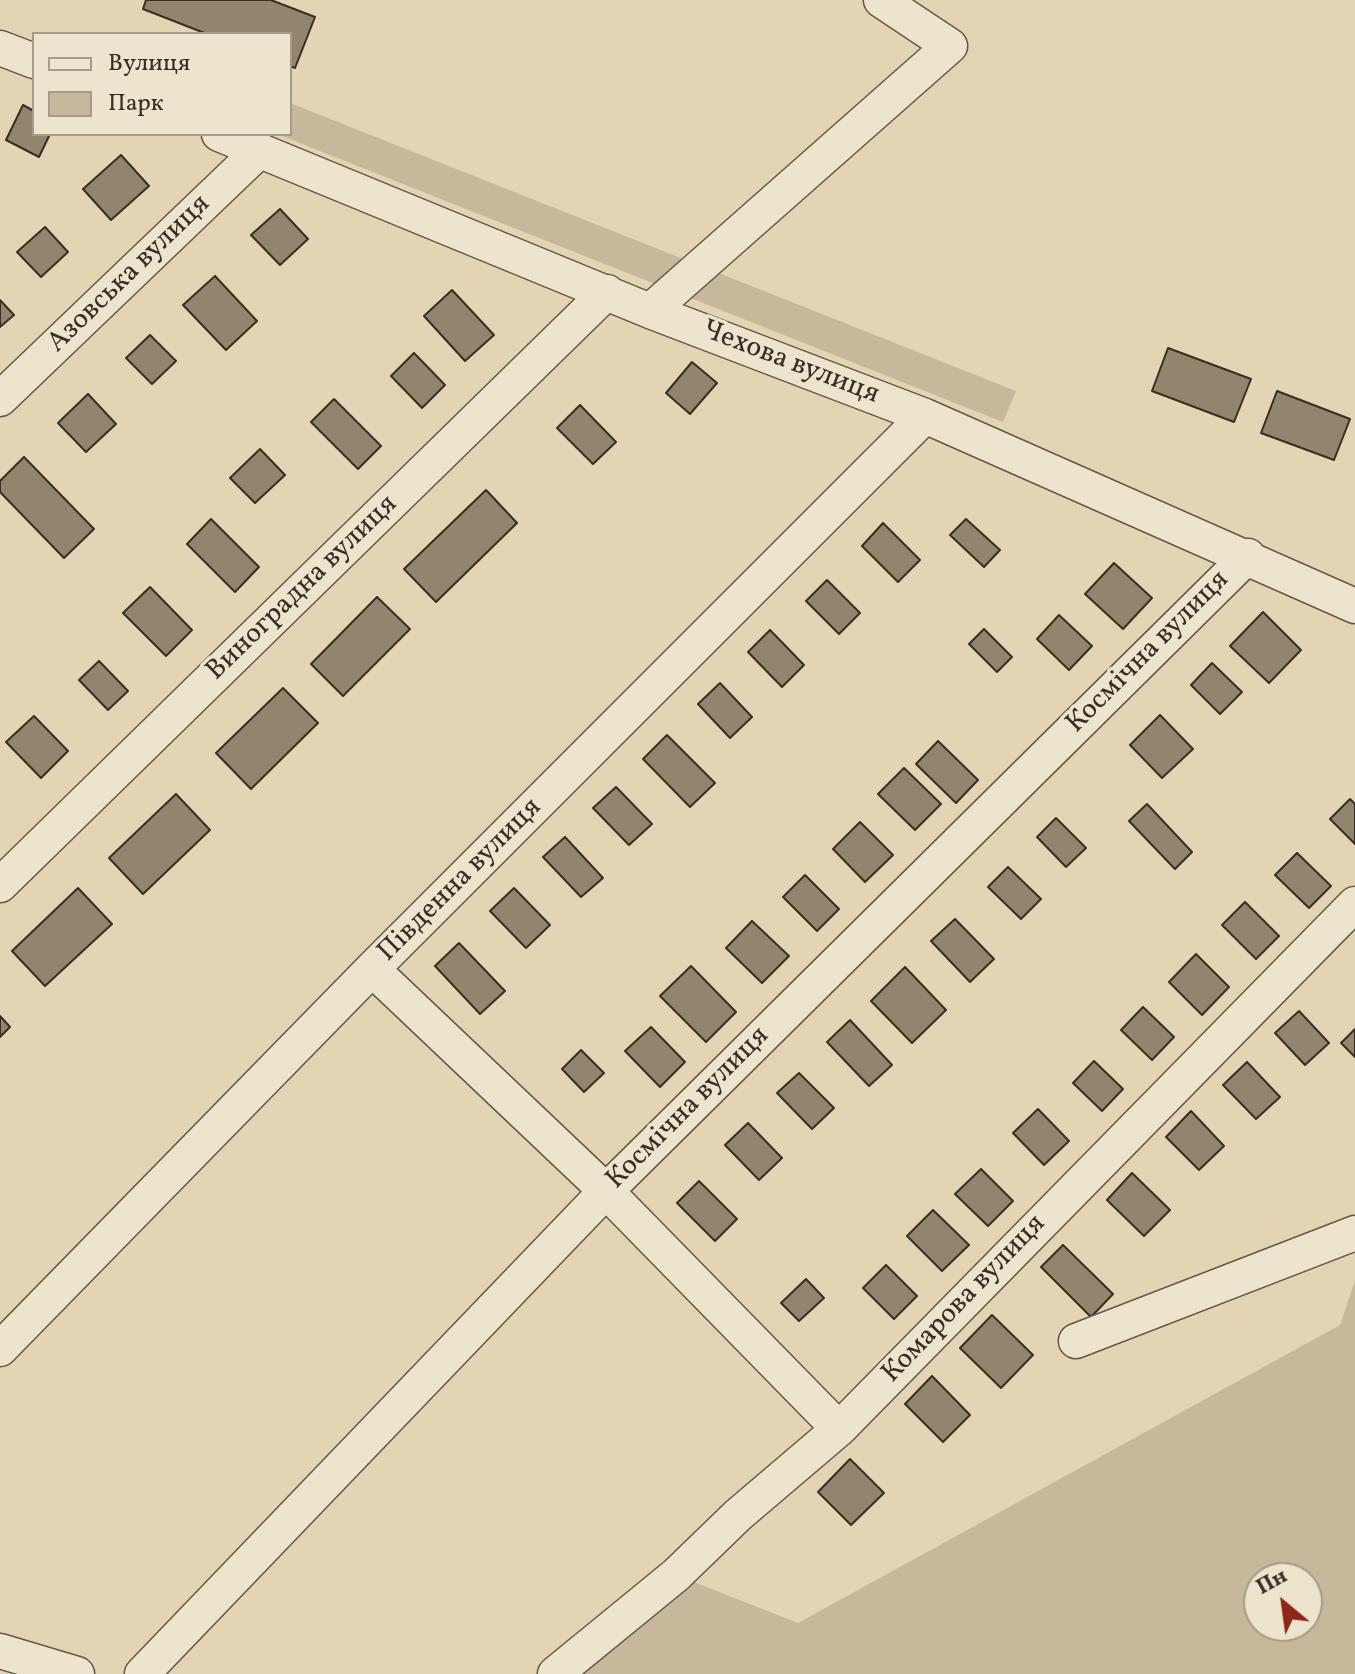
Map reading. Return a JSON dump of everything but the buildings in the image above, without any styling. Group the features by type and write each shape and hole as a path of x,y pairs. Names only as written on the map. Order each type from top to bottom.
{"street":[{"path":"650,311 950,46 881,0"},
{"path":"0,48 32,60"},
{"name":"Чехова вулиця","path":"224,136 650,311 925,416 1248,556 1355,606"},
{"name":"Азовська вулиця","path":"0,399 260,150"},
{"name":"Виноградна вулиця","path":"0,885 607,292"},
{"name":"Південна вулиця","path":"0,1349 372,969 925,416"},
{"name":"Космічна вулиця","path":"142,1674 606,1191 1248,556"},
{"name":"Комарова вулиця","path":"555,1674 676,1575 738,1515 839,1429 1355,904"},
{"path":"372,969 606,1191 839,1429"},
{"path":"1076,1341 1355,1233"},
{"path":"0,1651 77,1674"}],"green space":[{"path":"292,104 1016,391 1003,422 282,136 292,136"},
{"path":"1355,1280 1355,1674 555,1674 676,1575 798,1623 1340,1325"}]}
